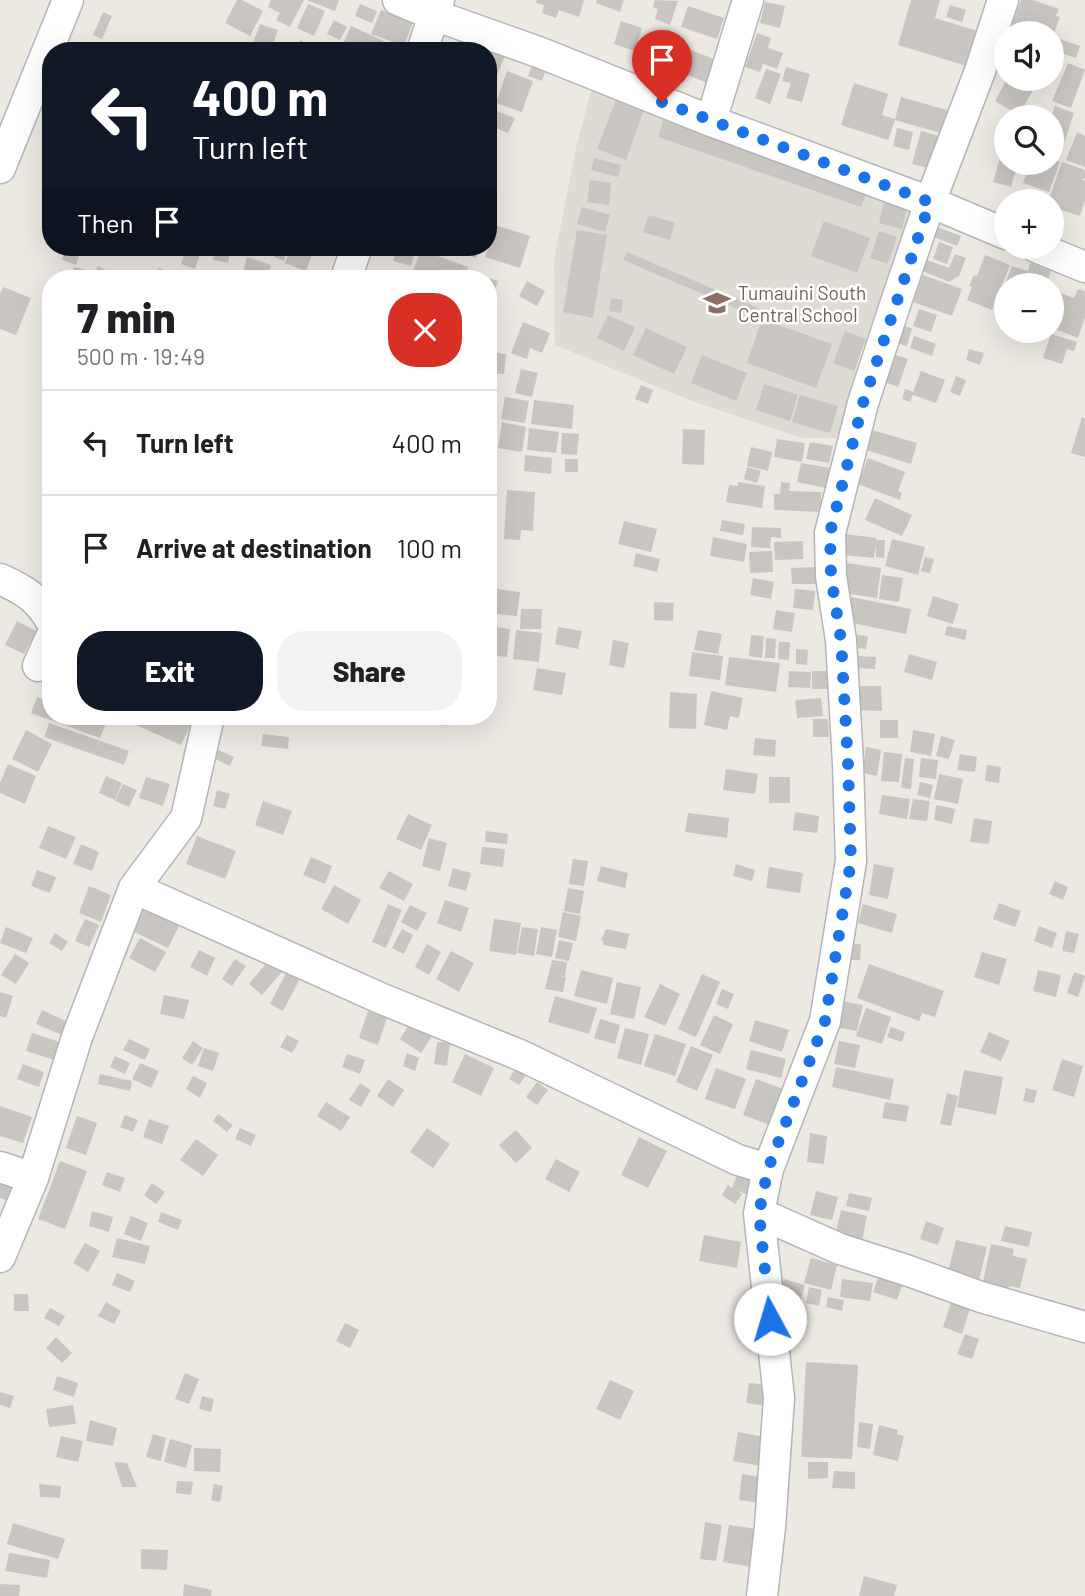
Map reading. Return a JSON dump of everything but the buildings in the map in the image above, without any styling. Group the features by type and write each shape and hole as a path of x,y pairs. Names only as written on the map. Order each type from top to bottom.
{"street":[{"path":"51,42 68,0"},
{"path":"398,0 437,7 541,53 711,121 930,202 994,229"},
{"path":"711,121 748,0"},
{"path":"762,1596 779,1398 759,1213 768,1169 825,1021 851,861 841,653 831,576 830,533 863,403 930,202 980,71 1003,0"},
{"path":"425,42 437,7"},
{"path":"0,168 42,64"},
{"path":"1064,258 1085,267"},
{"path":"0,579 24,590 42,606"},
{"path":"38,666 42,657"},
{"path":"0,1257 33,1178 76,1037 134,888 186,818 207,725"},
{"path":"134,888 380,998 522,1056 738,1160 768,1169"},
{"path":"0,1167 33,1178"},
{"path":"759,1213 840,1249 981,1297 1085,1327"}],"shaded area":[{"name":"Tumauini South Central School","path":"592,87 919,199 862,349 837,438 802,438 692,401 555,345 554,260 576,148"}],"place":[{"name":"Tumauini South Central School","path":"717,303"}],"route":[{"path":"662,102 930,202 863,403 830,533 831,576 841,640 851,861 825,1021 768,1169 759,1213 770,1319"}]}
